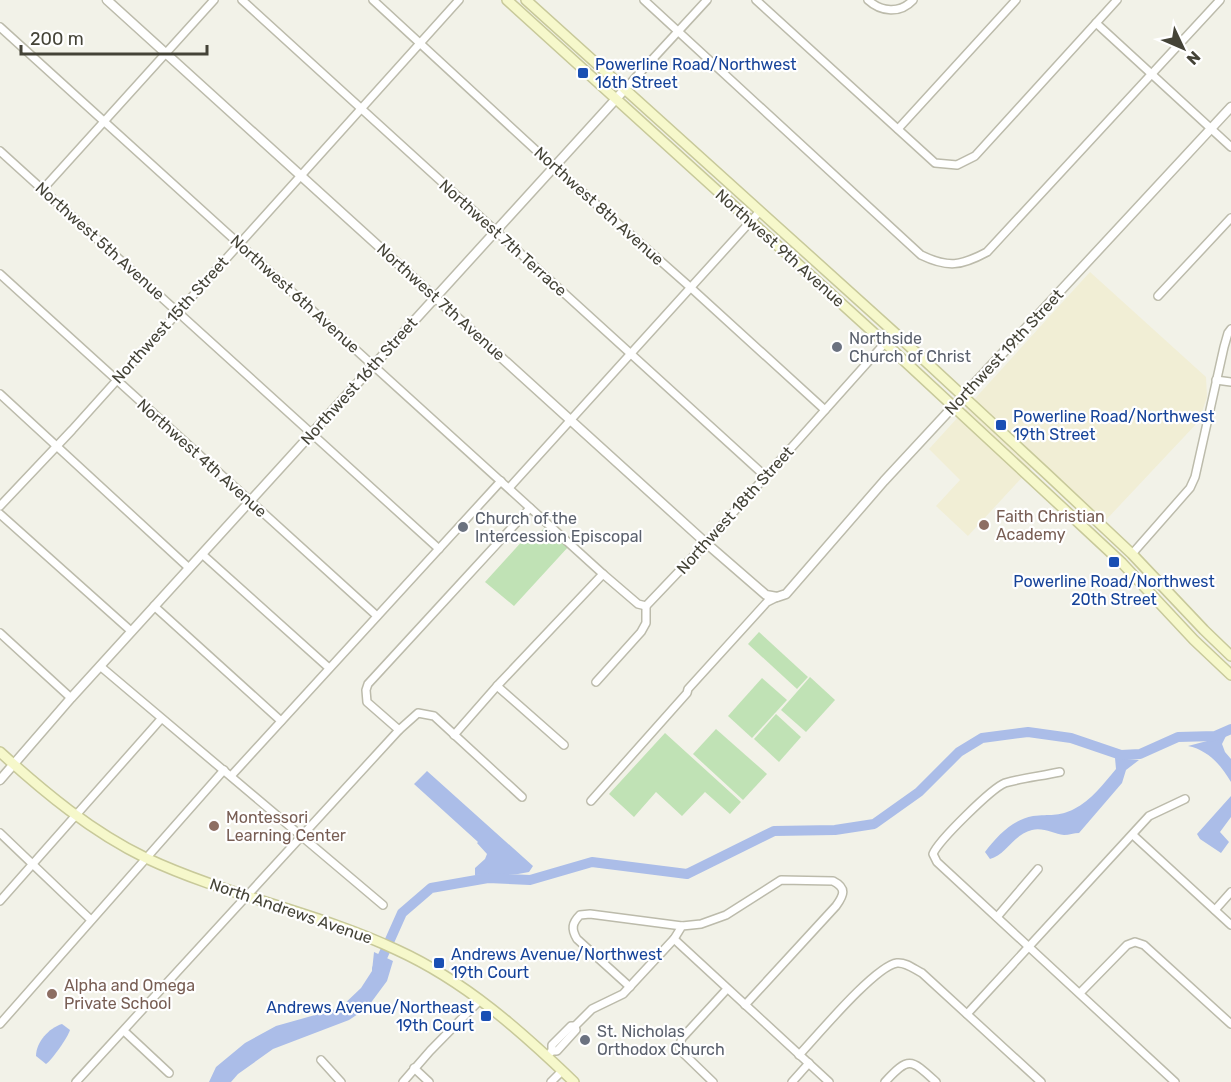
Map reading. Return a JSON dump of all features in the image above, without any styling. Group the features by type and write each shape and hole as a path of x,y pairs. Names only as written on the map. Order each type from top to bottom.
{"main road":[{"name":"Northwest 9th Avenue","path":"507,0 885,343 1122,563 1194,640 1231,675"},
{"name":"Northwest 9th Avenue","path":"526,0 760,211 1132,554 1231,656"},
{"path":"1106,549 1124,555 1132,554"},
{"path":"1122,563 1147,569"},
{"name":"North Andrews Avenue","path":"0,752 76,815 146,858 247,897 377,941 437,972 480,1000 550,1053 562,1071 574,1082"}],"street":[{"name":"Northwest 7th Avenue","path":"107,0 706,543 766,595 777,597"},
{"path":"43,189 214,0"},
{"name":"Northwest 7th Terrace","path":"242,0 765,476"},
{"name":"Northwest 8th Avenue","path":"373,0 553,166 825,410"},
{"name":"Northwest 15th Street","path":"0,506 459,0"},
{"path":"644,0 921,255 937,262 954,265 969,262 987,252 1150,73 1220,0"},
{"name":"Northwest 16th Street","path":"0,780 131,631 374,366 553,166 707,0"},
{"path":"756,0 935,163 957,165 975,156 1117,0"},
{"path":"868,0 875,7 894,11 913,0"},
{"path":"898,129 1016,0"},
{"path":"1096,23 1231,147"},
{"name":"Northwest 6th Avenue","path":"0,27 603,574 639,604 646,606"},
{"name":"Northwest 19th Street","path":"777,597 786,594 884,481 1231,106"},
{"name":"Northwest 5th Avenue","path":"0,151 439,549"},
{"path":"509,488 760,211"},
{"path":"1158,296 1231,218"},
{"name":"Northwest 4th Avenue","path":"0,274 377,616"},
{"path":"1132,554 1190,488 1195,477 1216,380 1231,329"},
{"name":"Northwest 18th Street","path":"596,682 641,632 646,622 646,606 706,543 885,343"},
{"path":"1216,380 1231,382"},
{"path":"0,394 189,568"},
{"path":"231,776 501,481"},
{"path":"399,730 367,702 366,690 376,676 530,508"},
{"path":"0,514 131,631"},
{"path":"202,554 329,668"},
{"path":"454,735 603,574"},
{"path":"591,801 655,731 688,689 767,603 777,597"},
{"path":"154,606 281,721"},
{"path":"0,633 71,698"},
{"path":"100,666 383,905"},
{"path":"497,686 564,745"},
{"path":"76,1082 399,730 418,713 434,716 522,797"},
{"path":"0,901 161,719"},
{"path":"0,1024 224,771"},
{"path":"1060,772 1003,784 945,836 933,854 937,862 1175,1082"},
{"path":"968,1014 1149,816 1185,799"},
{"path":"0,833 92,920"},
{"path":"1133,835 1231,925"},
{"path":"997,917 1038,869"},
{"path":"630,987 577,939 573,932 573,924 580,915 682,926 701,924 726,915 781,880 833,881 841,885 844,891 843,896 836,906 745,1005"},
{"path":"1215,909 1231,892"},
{"path":"550,1053 557,1051 576,1030 575,1026 592,1009 623,994 674,939 682,926"},
{"path":"674,939 829,1082"},
{"path":"1080,993 1127,945 1135,942 1144,945 1231,1024"},
{"path":"799,1054 872,977 896,963 906,964 922,974 968,1014 1041,1082"},
{"path":"713,1082 679,1047 682,1038 727,989"},
{"path":"403,1082 480,1000"},
{"path":"124,1031 169,1073"},
{"path":"321,1060 341,1082"},
{"path":"792,1082 809,1063"},
{"path":"885,1082 898,1068 907,1063 917,1065 936,1082"},
{"path":"414,1068 429,1082"},
{"path":"551,1082 562,1071"}],"shaded area":[{"path":"1090,272 1206,377 1207,397 1199,421 1105,521 1038,460 968,536 936,506 960,480 929,449"}],"green space":[{"path":"546,526 569,546 514,606 485,582 525,538 534,539"},
{"path":"759,632 808,677 797,689 748,644"},
{"path":"810,677 835,700 806,732 781,710"},
{"path":"762,678 787,700 752,738 728,716"},
{"path":"776,714 801,737 779,762 754,739"},
{"path":"716,729 767,774 743,800 693,754"},
{"path":"665,733 741,802 730,814 705,792 682,816 656,792 634,817 609,794"}],"water":[{"path":"1226,736 1222,744 1231,759 1231,782 1213,759 1202,751 1188,746"},
{"path":"1115,758 1139,760 1126,770 1122,783 1079,833 1064,835 1044,830 1032,830 1020,836 996,857 990,859 985,852 1000,835 1018,821 1033,816 1063,813 1086,801 1116,769"},
{"path":"427,771 533,866 529,872 475,875 475,868 487,854 478,842 414,784"},
{"path":"1231,796 1231,817 1220,832 1229,842 1221,853 1200,839 1197,834"},
{"path":"374,952 393,961 387,981 367,1008 349,1020 273,1049 238,1074 231,1082 209,1082 216,1067 245,1043 276,1026 340,1008 361,988 372,971"},
{"path":"62,1024 70,1030 60,1048 46,1064 36,1056 38,1046 48,1032"}],"waterway":[{"path":"377,969 402,913 431,888 488,878 530,880 592,862 687,874 774,831 835,830 874,824 919,792 959,752 982,738 1028,732 1071,738 1121,755 1140,754 1178,737 1215,736 1231,729"}],"place":[{"name":"Powerline Road/Northwest 16th Street","path":"583,73"},
{"name":"Northside Church of Christ","path":"837,347"},
{"name":"Powerline Road/Northwest 19th Street","path":"1001,425"},
{"name":"Faith Christian Academy","path":"984,525"},
{"name":"Church of the Intercession Episcopal","path":"463,527"},
{"name":"Powerline Road/Northwest 20th Street","path":"1114,562"},
{"name":"Montessori Learning Center","path":"214,826"},
{"name":"Andrews Avenue/Northwest 19th Court","path":"439,963"},
{"name":"Alpha and Omega Private School","path":"52,994"},
{"name":"Andrews Avenue/Northeast 19th Court","path":"486,1016"},
{"name":"St. Nicholas Orthodox Church","path":"585,1040"}]}
